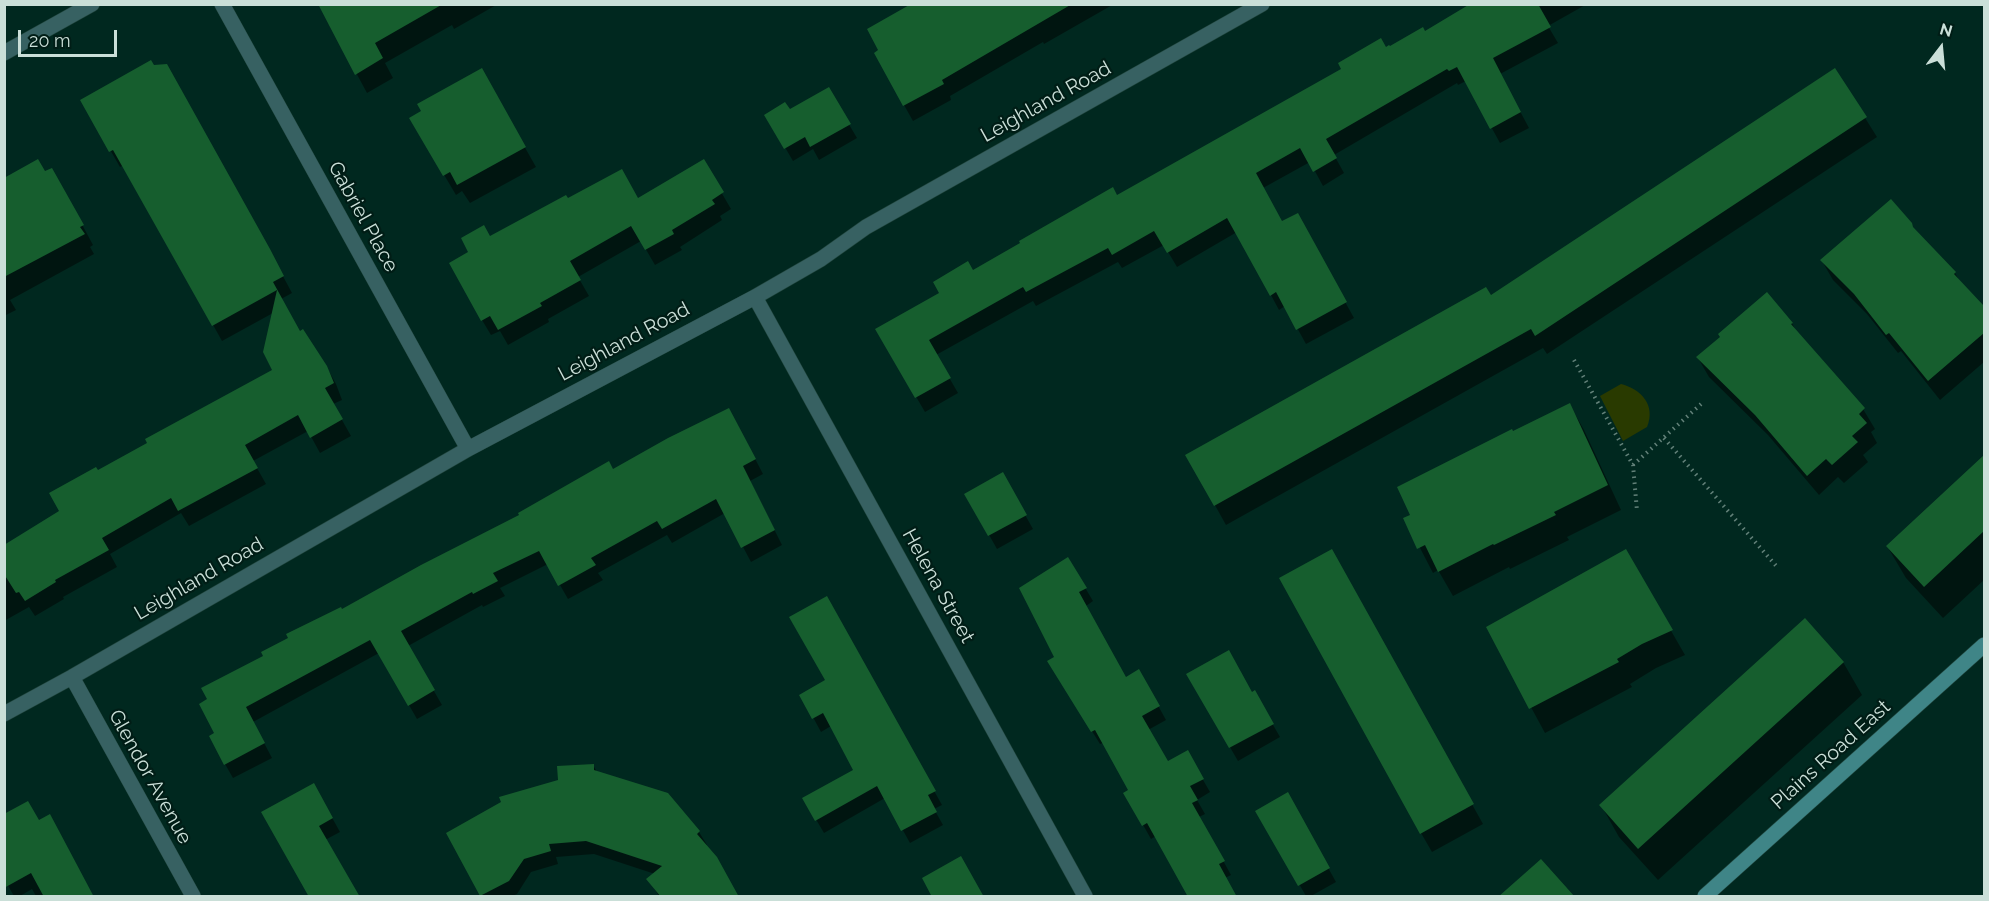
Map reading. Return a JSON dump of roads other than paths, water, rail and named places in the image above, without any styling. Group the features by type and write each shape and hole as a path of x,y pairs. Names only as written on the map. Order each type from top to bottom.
{"main road":[{"name":"Plains Road East","path":"1705,897 1984,645"}],"street":[{"path":"4,52 92,4"},
{"name":"Gabriel Place","path":"222,4 468,449"},
{"name":"Leighland Road","path":"4,714 468,449 755,297 821,259 866,227 1262,4"},
{"name":"Helena Street","path":"755,297 1085,897"},
{"name":"Glendor Avenue","path":"72,677 193,897"}]}
